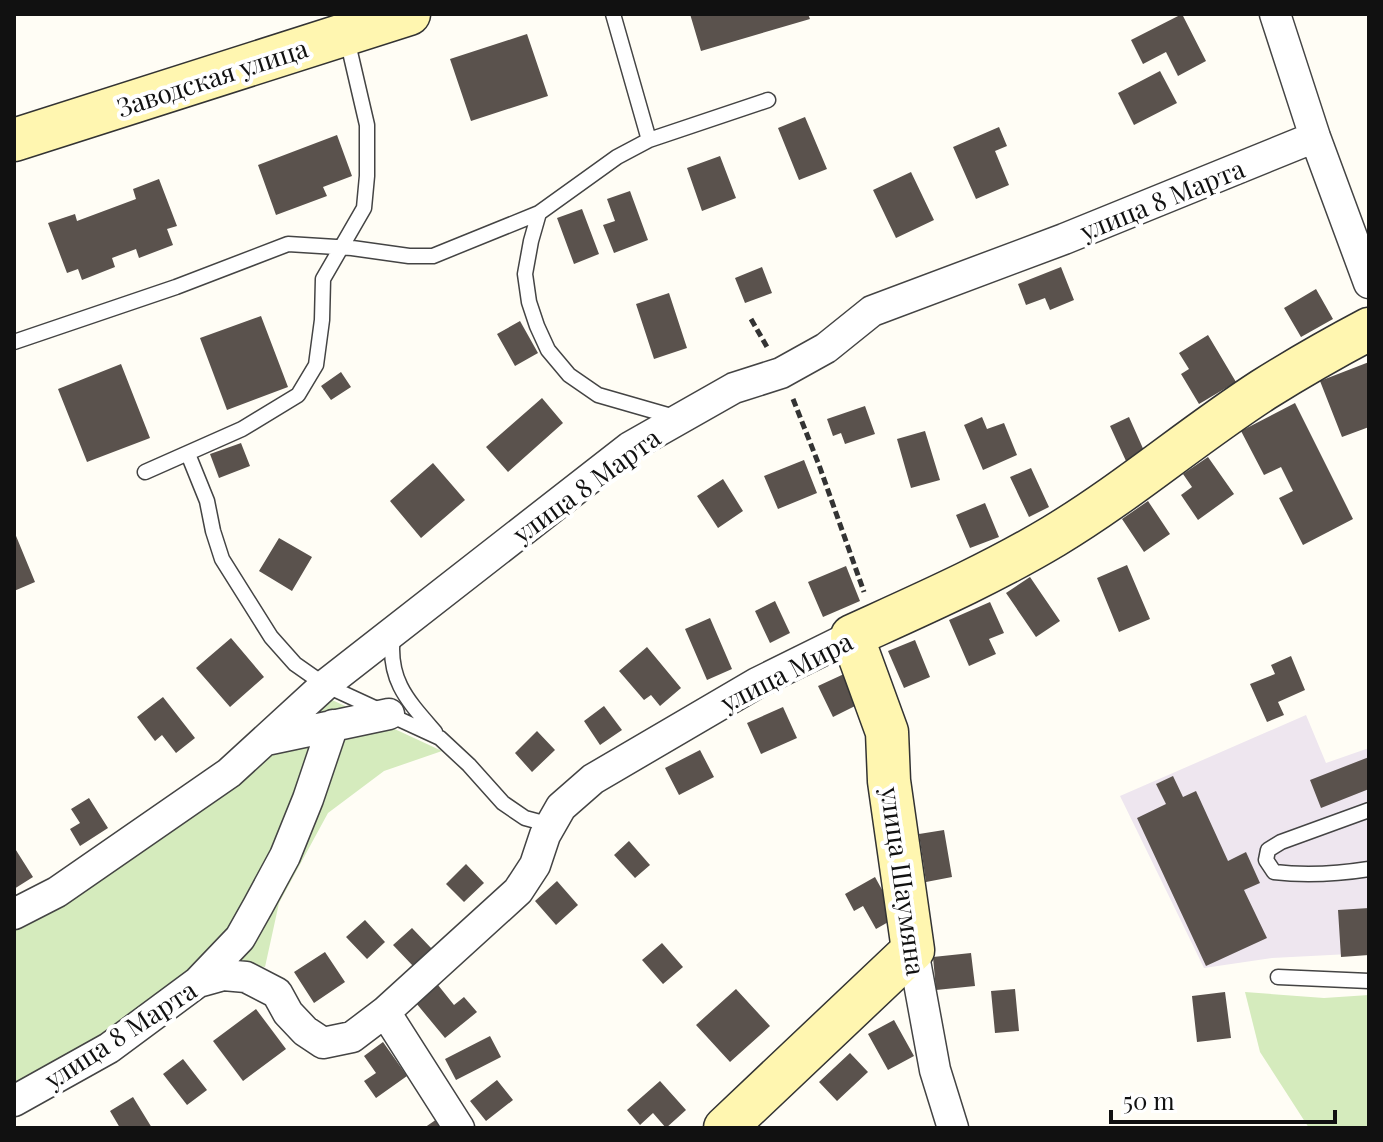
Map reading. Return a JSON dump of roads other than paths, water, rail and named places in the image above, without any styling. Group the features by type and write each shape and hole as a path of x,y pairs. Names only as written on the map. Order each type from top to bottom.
{"street":[{"name":"Заводская улица","path":"14,140 409,14"},
{"path":"1275,14 1315,137 1369,283"},
{"name":"улица 8 Марта","path":"14,914 57,892 229,773 325,685 630,447 734,388 781,373 826,348 872,311 1064,239 1315,137"},
{"name":"улица Мира","path":"385,1012 518,891 535,865 561,807 593,779 757,683 969,583 1053,537 1261,391 1369,329"},
{"name":"улица Шаумяна","path":"852,636 887,732 889,781 913,950 935,1070 953,1128"},
{"path":"264,740 389,714"},
{"path":"198,982 240,938 285,856 333,725"},
{"path":"725,1128 913,950"},
{"name":"улица 8 Марта","path":"14,1101 109,1048 198,982 223,975 246,977 277,993 288,1013 305,1031 323,1043 352,1037 385,1012"},
{"path":"385,1012 459,1128"}],"lane":[{"path":"613,14 649,140"},
{"path":"145,472 242,429 298,395 316,365 323,279 364,208 367,176 367,125 346,35"},
{"path":"14,342 176,287 288,244 433,256 539,213 617,157 649,140 768,100"},
{"path":"539,213 525,274 537,326 548,350 569,375 598,395 680,419"},
{"path":"188,454 207,501 222,559 271,637 287,655 325,685 440,738"},
{"path":"394,631 390,656 399,687 440,738 503,803 525,818 551,825"},
{"path":"1369,810 1281,842 1268,850 1266,860 1274,872 1291,874 1335,874 1369,869"},
{"path":"1278,977 1369,981"}]}
